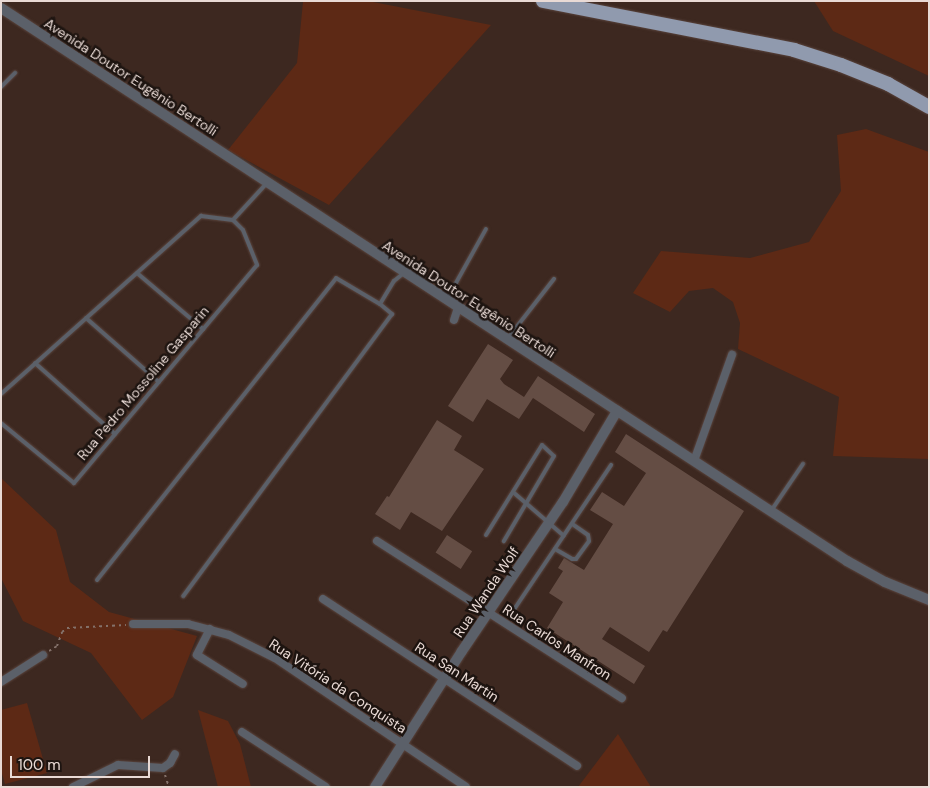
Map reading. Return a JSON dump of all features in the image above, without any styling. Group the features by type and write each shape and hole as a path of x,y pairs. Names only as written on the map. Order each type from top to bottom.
{"highway":[{"path":"543,1 794,50 841,65 888,84 929,107"}],"street":[{"name":"Avenida Doutor Eugênio Bertolli","path":"1,8 404,273 865,572 929,600"},
{"path":"454,320 458,308"},
{"path":"694,461 732,355"},
{"name":"Rua Wanda Wolf","path":"375,787 549,523 617,411"},
{"name":"Rua Carlos Manfron","path":"377,541 622,698"},
{"name":"Rua San Martin","path":"323,599 578,766"},
{"name":"Rua Vitória da Conquista","path":"133,624 188,624 229,635 275,658 466,787"},
{"path":"210,629 197,655 243,684"},
{"path":"1,682 43,655"},
{"path":"242,732 326,787"},
{"path":"73,787 118,765 163,768 170,763 175,754"}],"lane":[{"path":"1,87 15,73"},
{"path":"1,394 201,216 233,220 267,183"},
{"name":"Rua Pedro Mossoline Gasparin","path":"1,423 74,483 257,266 243,230 233,220"},
{"path":"446,300 486,230"},
{"path":"137,273 203,329"},
{"path":"380,304 394,281 404,273"},
{"path":"97,580 336,278 380,304 392,314 183,596"},
{"path":"507,340 554,279"},
{"path":"86,318 159,382"},
{"path":"36,363 115,434"},
{"path":"486,535 542,445 554,456 528,504 504,541"},
{"path":"771,511 803,464"},
{"path":"513,611 611,466"},
{"path":"513,492 564,536"},
{"path":"555,549 572,559 576,559 589,541 588,535 572,524"}],"path":[{"path":"43,655 57,646 62,632 67,628 133,624"},
{"path":"163,768 169,787"}],"shaded area":[{"path":"368,1 491,25 329,205 228,150 297,63 303,2"},
{"path":"814,1 929,1 929,76 833,31"},
{"path":"866,129 929,152 929,459 833,456 839,397 738,349 740,323 733,302 713,288 689,291 670,312 633,293 661,251 750,258 809,242 841,191 837,135"},
{"path":"1,478 56,530 70,582 109,612 197,636 173,697 142,720 91,653 23,621 1,578"},
{"path":"27,703 47,773 5,784 1,770 1,710"},
{"path":"198,710 228,721 240,744 251,787 218,787"},
{"path":"618,734 651,787 578,787"}],"building":[{"path":"488,344 513,360 500,379 504,384 524,397 538,376 595,414 584,432 533,398 519,419 487,399 473,422 448,406"},
{"path":"437,420 462,436 454,450 484,469 442,531 411,512 400,530 375,514 387,496 389,497"},
{"path":"626,434 744,511 667,632 663,630 649,652 610,627 602,639 645,666 634,684 547,628 563,602 549,593 563,571 558,568 564,558 584,570 613,524 590,510 602,492 624,506 646,473 615,452"},
{"path":"447,535 472,551 461,569 436,553"}]}
